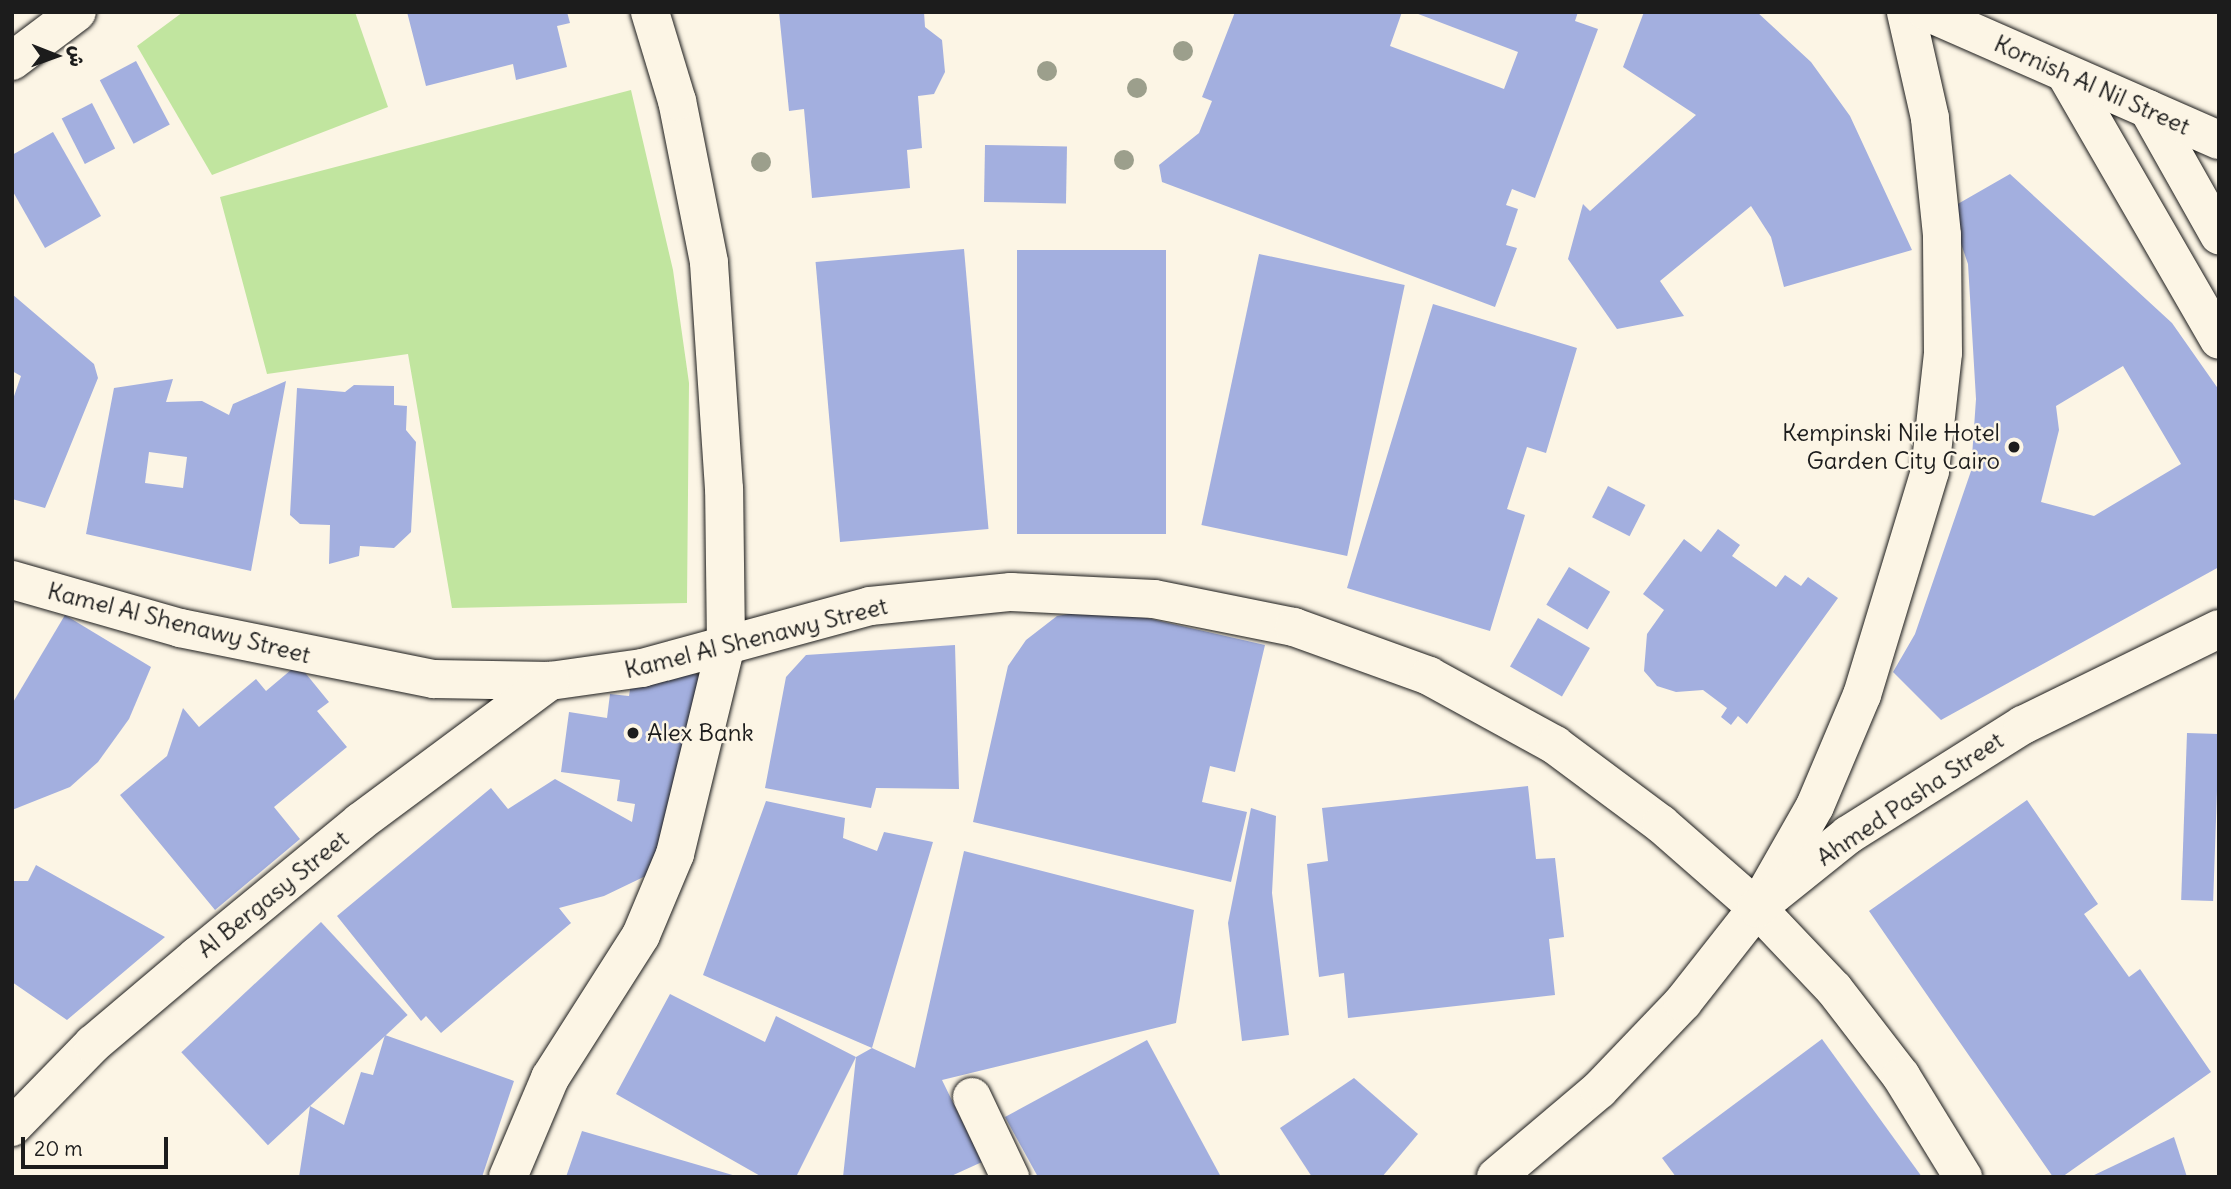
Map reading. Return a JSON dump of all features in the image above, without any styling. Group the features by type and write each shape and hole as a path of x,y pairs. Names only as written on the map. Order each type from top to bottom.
{"main road":[{"path":"12,61 77,12"},
{"path":"509,1177 551,1078 640,935 675,854 726,645 724,489 709,262 680,114 650,12"},
{"path":"1757,908 1815,806 1863,695 1930,471 1943,353 1942,235 1930,118 1906,12"},
{"name":"Kornish Al Nil Street","path":"1927,12 2219,140"},
{"path":"2065,73 2219,340"},
{"path":"2148,109 2219,235"},
{"name":"Kamel Al Shenawy Street","path":"12,580 180,628 434,679 550,681 642,668 870,607 1011,592 1154,599 1294,627 1429,676 1555,745 1757,908 1834,989 1901,1076 1963,1177"},
{"name":"Ahmed Pasha Street","path":"1496,1177 1599,1090 1683,1002 1757,908 1927,782 2023,725 2219,629"},
{"name":"Al Bergasy Street","path":"12,1127 93,1044 197,956 360,822 550,681"},
{"path":"972,1097 1010,1177"}],"green space":[{"path":"183,12 355,12 388,107 212,175 137,46"},
{"path":"631,90 673,270 689,383 687,603 452,608 408,354 267,374 220,197"}],"building":[{"path":"407,12 567,12 570,23 557,26 567,67 516,80 513,64 426,86"},
{"path":"779,12 924,12 925,27 942,40 945,72 934,94 918,96 922,148 907,150 910,188 812,198 804,109 789,111"},
{"path":"1235,12 1402,12 1390,46 1504,89 1518,52 1413,12 1578,12 1575,21 1598,29 1535,198 1512,189 1506,205 1518,209 1506,245 1517,248 1495,307 1162,182 1159,165 1199,133 1212,101 1202,97"},
{"path":"1644,12 1757,12 1811,62 1850,116 1912,250 1784,287 1771,237 1751,206 1660,281 1684,316 1617,329 1568,259 1583,204 1590,211 1696,115 1623,67"},
{"path":"136,61 170,125 134,144 100,80"},
{"path":"92,103 115,148 85,164 62,118"},
{"path":"53,132 101,216 45,248 12,190 12,155"},
{"path":"985,145 1067,146 1066,203 984,202"},
{"name":"Kempinski Nile Hotel Garden City Cairo","path":"2010,174 2172,323 2219,390 2219,567 1941,720 1893,672 1915,634 1971,471 1976,399 1968,264 1949,209","holes":["2123,366 2181,464 2094,516 2041,502 2059,430 2056,406"]},
{"path":"964,249 988,529 840,542 816,262"},
{"path":"1017,250 1166,250 1166,534 1017,534"},
{"path":"1259,254 1405,285 1347,556 1201,525"},
{"path":"12,294 94,364 98,378 45,508 12,499 12,402 21,376 12,371"},
{"path":"1433,304 1577,348 1546,453 1527,447 1507,509 1525,515 1490,631 1347,588"},
{"path":"173,379 166,402 202,401 229,415 233,404 286,381 251,571 86,534 114,388","holes":["149,452 187,457 183,488 145,483"]},
{"path":"354,385 394,386 394,405 407,406 406,430 416,442 411,532 394,548 360,546 359,556 329,564 330,525 300,524 290,515 297,388 345,392"},
{"path":"1608,486 1645,505 1630,536 1592,517"},
{"path":"1718,529 1740,545 1732,556 1776,587 1785,575 1801,586 1808,577 1838,598 1747,724 1738,716 1731,725 1721,717 1727,708 1703,690 1676,692 1657,686 1644,671 1647,634 1664,610 1643,594 1684,539 1701,552"},
{"path":"1569,567 1610,592 1587,629 1546,605"},
{"path":"1103,608 1265,645 1235,772 1210,766 1202,802 1247,812 1231,882 973,822 1008,666 1026,640 1057,616"},
{"path":"65,615 151,667 129,719 98,762 70,787 12,810 12,704"},
{"path":"1538,618 1590,648 1562,696 1510,666"},
{"path":"955,645 959,789 876,788 871,808 765,788 786,677 806,655"},
{"path":"298,664 329,702 317,711 347,747 274,807 300,839 215,910 120,795 167,756 183,708 199,727 256,679 266,691"},
{"path":"670,672 706,675 656,871 604,896 559,908 571,923 441,1033 426,1016 421,1021 337,916 491,788 508,809 555,779 632,822 635,804 617,801 620,780 561,772 569,712 607,718 610,694 629,696 632,677 665,682"},
{"path":"2187,733 2219,734 2213,901 2181,900"},
{"path":"1528,786 1536,859 1555,858 1564,937 1549,939 1555,995 1348,1018 1344,973 1319,977 1307,864 1328,861 1322,808"},
{"path":"2027,800 2098,904 2084,914 2129,977 2140,969 2211,1072 2062,1177 2053,1177 1869,911"},
{"path":"766,801 845,818 843,838 877,851 884,832 933,842 872,1048 703,975"},
{"path":"1251,808 1276,816 1272,893 1289,1035 1242,1041 1228,923"},
{"path":"964,851 1194,910 1176,1023 942,1080 982,1162 949,1177 843,1177 856,1057 872,1048 915,1068"},
{"path":"36,865 165,937 67,1020 12,982 12,881 28,881"},
{"path":"321,922 408,1015 268,1145 181,1052"},
{"path":"670,994 765,1042 776,1016 856,1057 796,1177 762,1177 616,1094"},
{"path":"385,1035 514,1081 482,1177 299,1177 310,1106 344,1125 361,1072 373,1075"},
{"path":"1822,1039 1922,1177 1676,1177 1662,1158"},
{"path":"1147,1040 1221,1177 1038,1177 1005,1117"},
{"path":"1354,1078 1418,1134 1382,1177 1312,1177 1280,1128"},
{"path":"582,1131 736,1176 736,1177 566,1177"},
{"path":"2174,1137 2187,1177 2090,1177"}],"place":[{"name":"Kempinski Nile Hotel Garden City Cairo","path":"2014,447"},
{"name":"Alex Bank","path":"633,733"}]}
